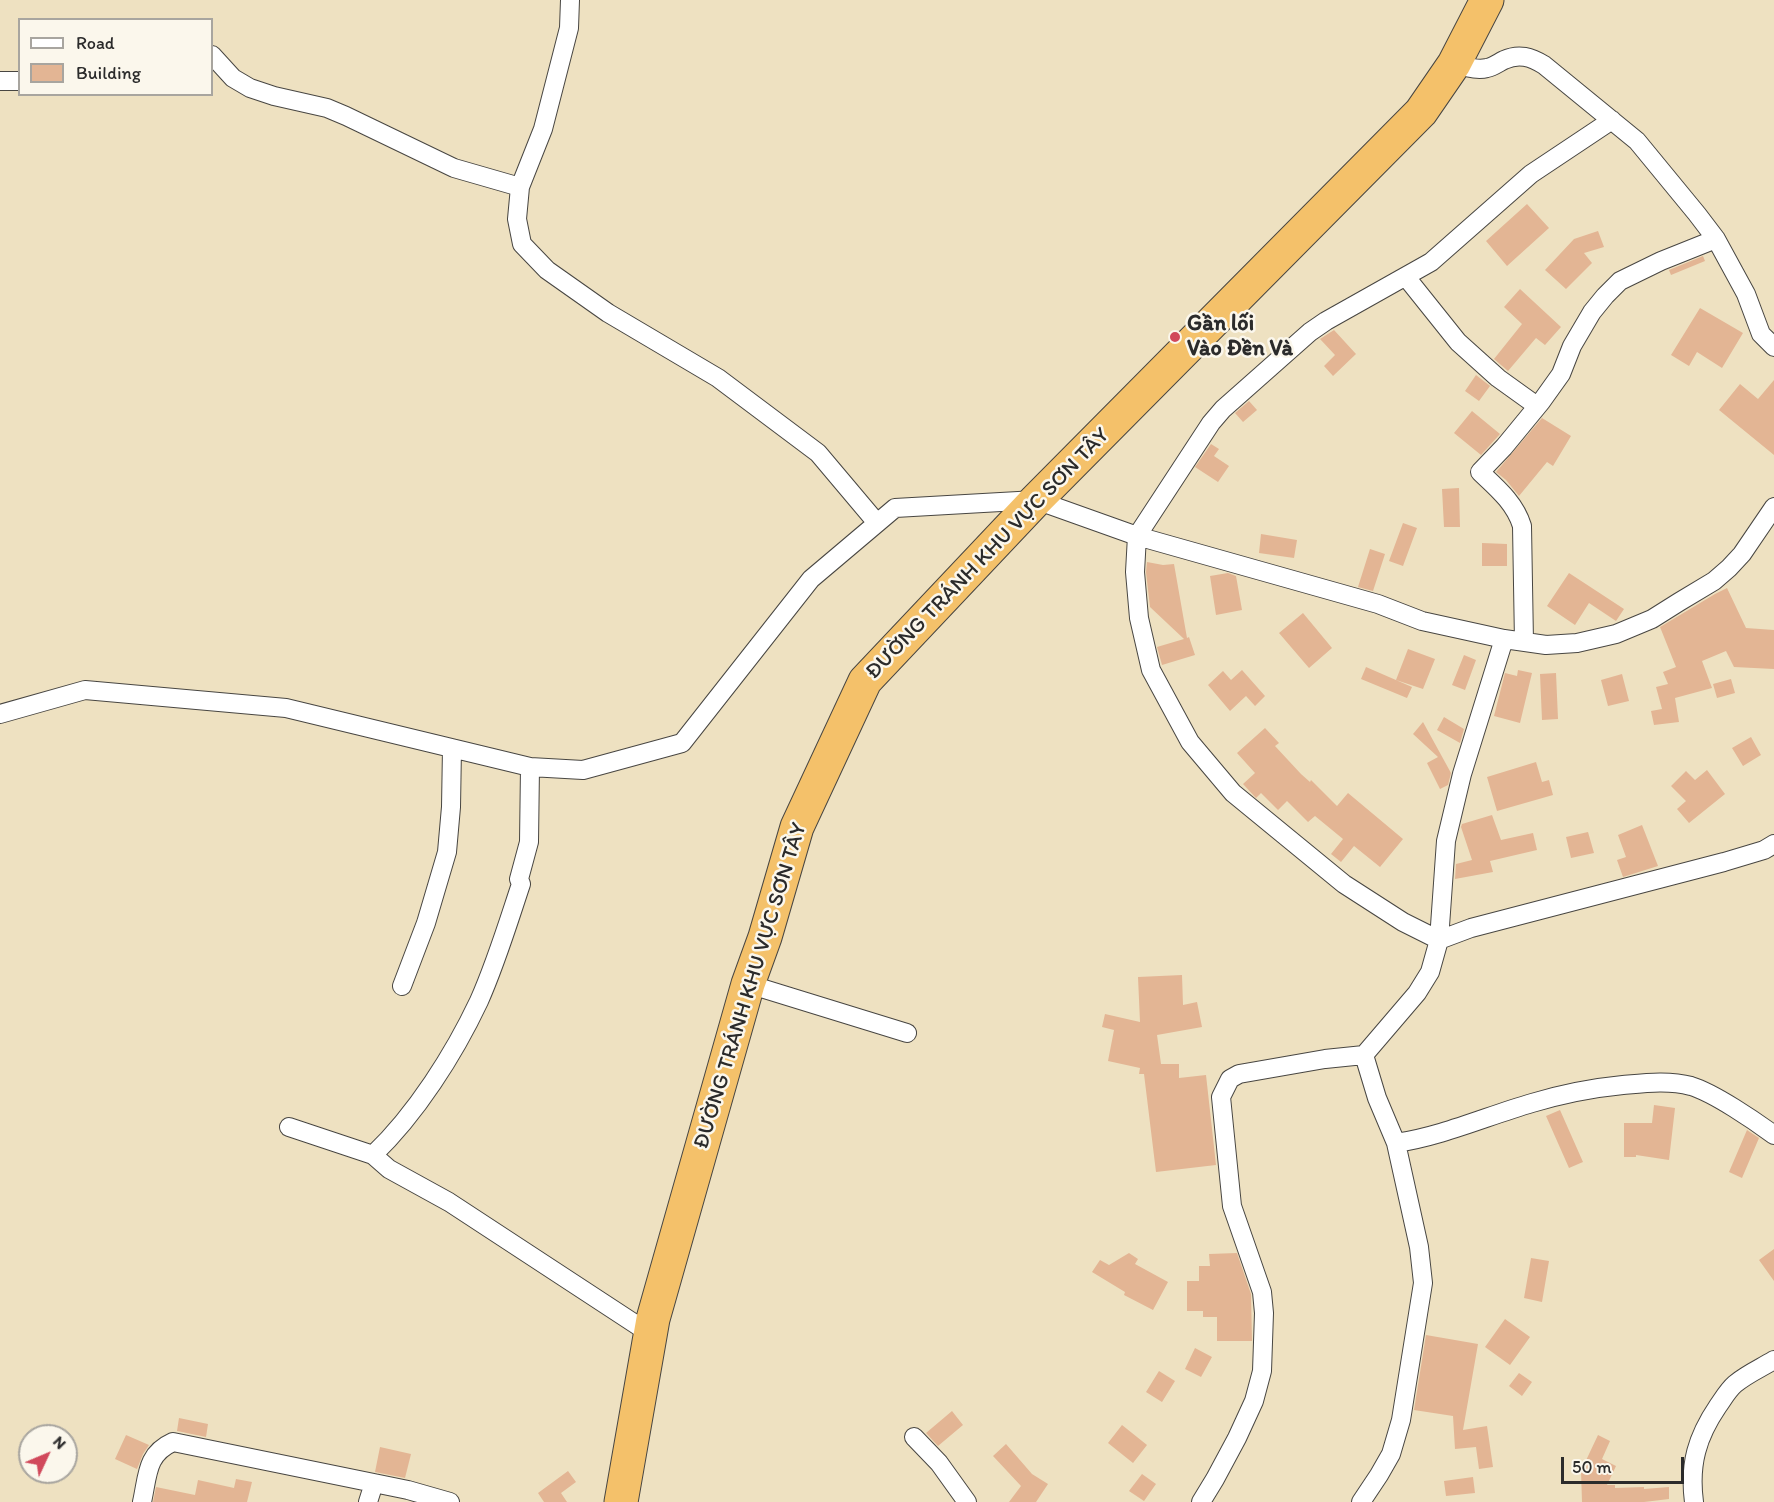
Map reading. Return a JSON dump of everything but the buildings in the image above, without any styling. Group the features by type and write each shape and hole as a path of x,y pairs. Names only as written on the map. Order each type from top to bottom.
{"highway":[{"name":"ĐƯỜNG TRÁNH KHU VỰC SƠN TÂY","path":"621,1502 653,1319 748,984 765,937 797,827 866,681 1036,500 1421,112 1454,64 1487,0"}],"street":[{"path":"570,0 569,28 543,129 520,187 517,219 522,244 547,270 608,314 718,378 818,453 877,524"},
{"path":"213,56 234,78 250,88 327,108 454,168 520,187"},
{"path":"1454,64 1477,69 1486,68 1507,58 1530,57 1544,65 1636,141 1716,239 1746,294 1761,334 1774,347"},
{"path":"0,81 18,81"},
{"path":"1612,120 1531,174 1431,262 1318,327 1223,409 1211,423 1137,536 1135,572 1139,618 1151,670 1190,742 1233,793 1344,884 1403,922 1439,940 1471,928 1724,862 1774,844"},
{"path":"1524,642 1522,526 1511,503 1480,472 1504,447 1561,374 1572,346 1592,312 1620,281 1661,261 1716,239"},
{"path":"1406,276 1458,342 1498,378 1537,406"},
{"path":"0,714 85,690 286,708 530,767 583,770 682,743 811,579 895,508 1036,500 1137,536 1378,604 1422,621 1504,639 1546,645 1577,643 1616,634 1652,618 1714,581 1742,554 1774,507"},
{"path":"1201,1502 1221,1469 1254,1401 1262,1371 1264,1342 1262,1292 1232,1206 1221,1097 1230,1079 1239,1074 1325,1059 1364,1055 1417,993 1430,972 1439,940 1446,842 1462,774 1504,639"},
{"path":"402,986 426,923 447,852 451,807 452,748"},
{"path":"373,1155 403,1124 455,1047 479,1000 521,884 519,879 528,842 530,767"},
{"path":"748,984 907,1033"},
{"path":"1360,1502 1391,1455 1401,1420 1423,1283 1419,1247 1396,1143 1377,1098 1364,1055"},
{"path":"1396,1143 1417,1140 1533,1102 1586,1089 1672,1082 1693,1087 1774,1135"},
{"path":"289,1127 373,1155 389,1170 449,1202 652,1335"},
{"path":"1694,1502 1692,1465 1707,1422 1734,1385 1749,1373 1774,1360"},
{"path":"914,1437 939,1463 967,1502"},
{"path":"142,1502 152,1458 162,1447 173,1442 408,1490 450,1502"},
{"path":"368,1502 374,1483"}],"place":[{"name":"Gần lối Vào Đền Và","path":"1175,337"}]}
